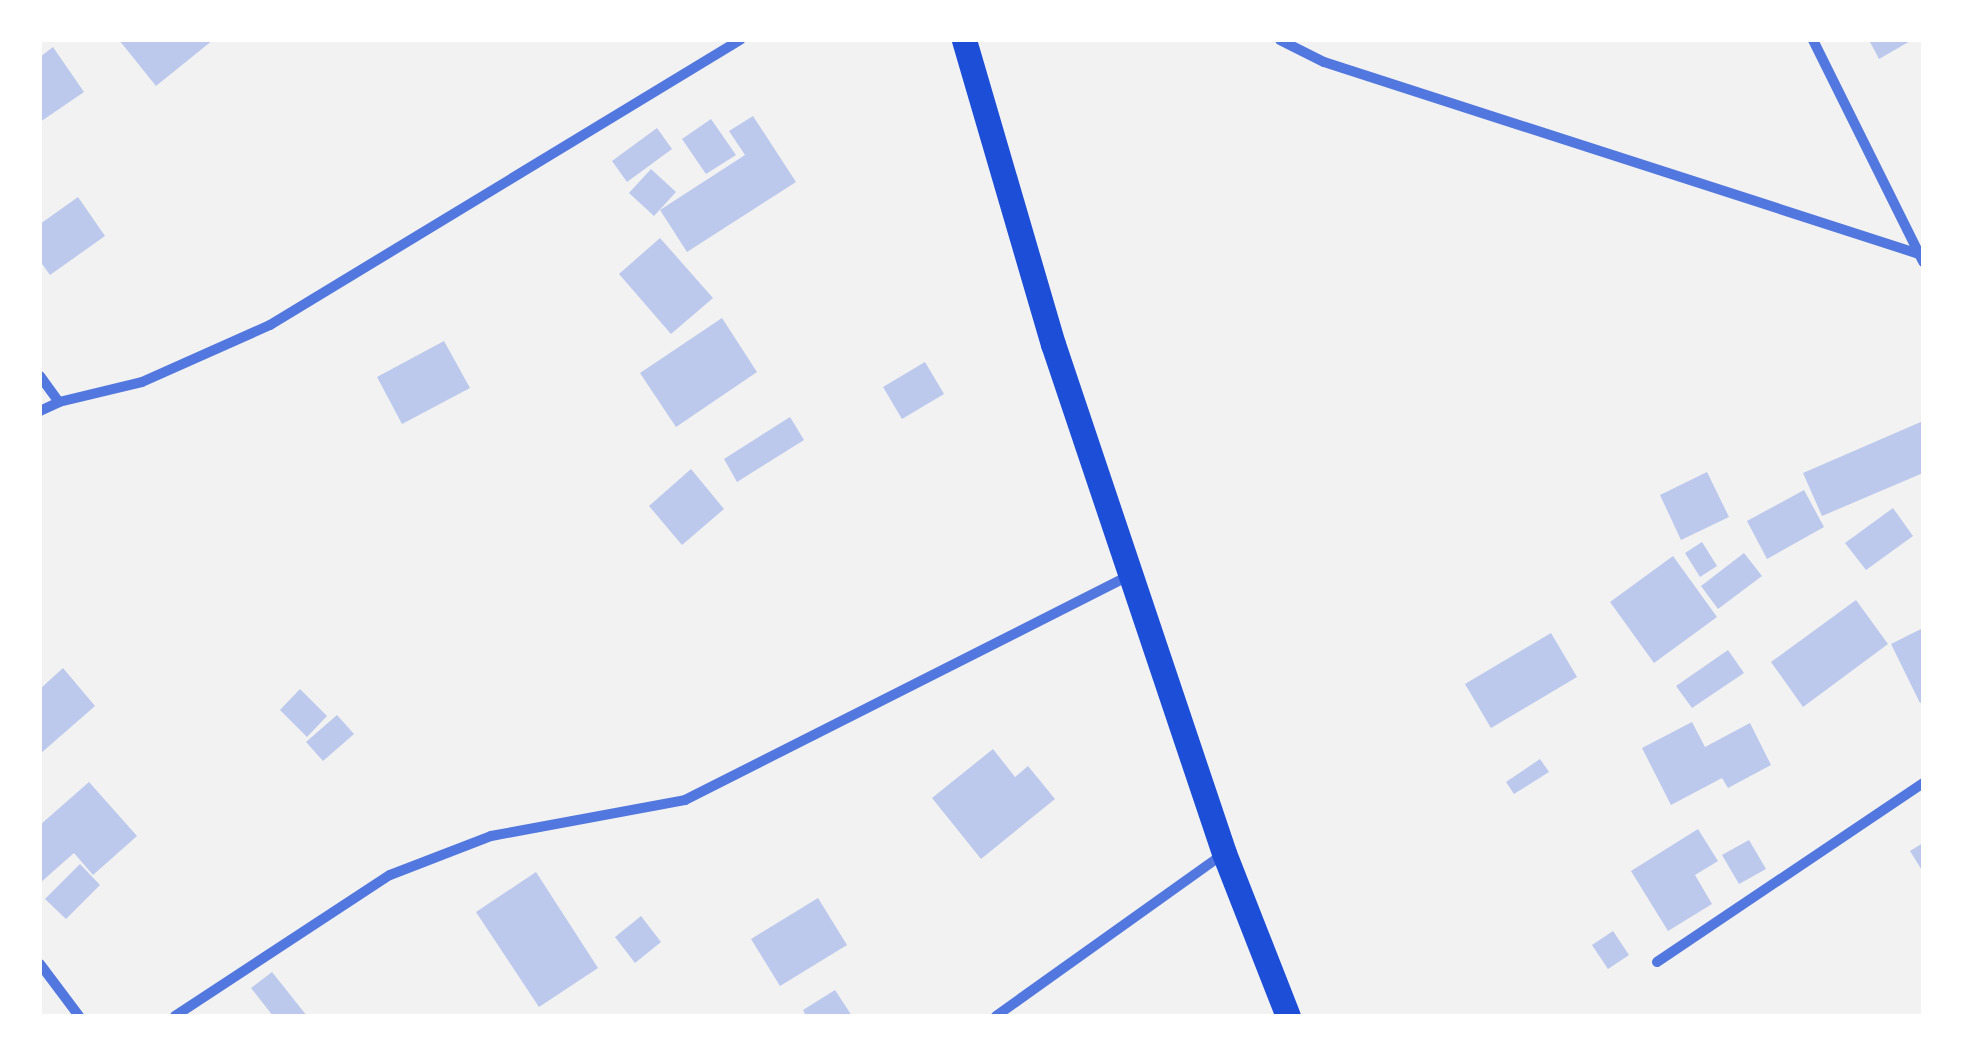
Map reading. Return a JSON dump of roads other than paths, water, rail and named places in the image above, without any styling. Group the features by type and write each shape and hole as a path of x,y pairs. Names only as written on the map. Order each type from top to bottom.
{"main road":[{"path":"964,40 1053,344 1224,853 1288,1016"}],"street":[{"path":"40,411 59,402 142,382 270,325 740,40"},
{"path":"1280,40 1324,62 1921,258"},
{"path":"1812,40 1921,258"},
{"path":"40,376 59,402"},
{"path":"175,1016 390,875 491,836 685,800 1132,575"},
{"path":"1657,962 1923,783"},
{"path":"996,1016 1224,853"},
{"path":"40,964 79,1016"}]}
